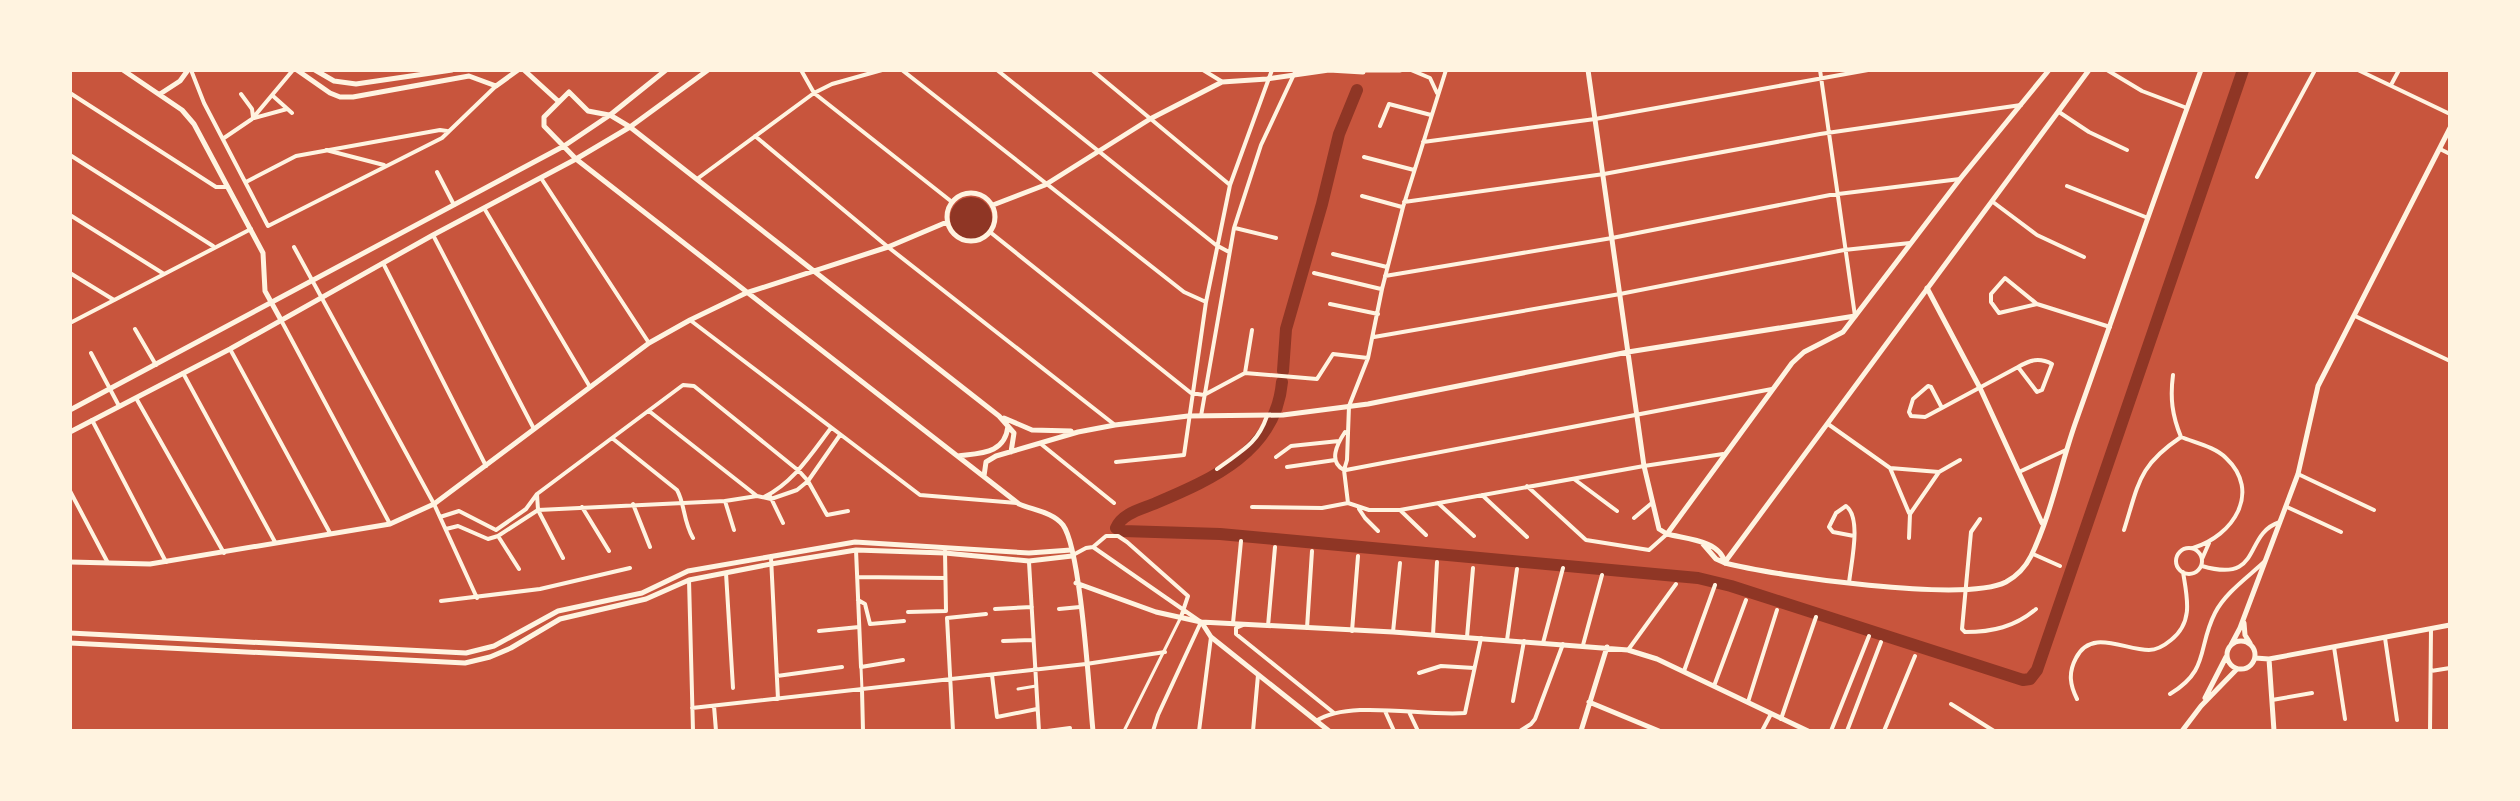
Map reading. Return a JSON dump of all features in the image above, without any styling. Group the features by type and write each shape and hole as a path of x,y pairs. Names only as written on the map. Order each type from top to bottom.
{"street":[{"path":"123,70 182,110 194,124 263,253 263,285 390,524"},
{"path":"160,94 190,70 268,226 442,138 496,86 521,70 558,101"},
{"path":"224,138 252,119 295,70 330,93 353,97 469,76 481,79"},
{"path":"305,76 312,70 334,81 356,84 452,70"},
{"path":"70,432 230,349 576,159 630,127 708,70"},
{"path":"801,70 814,93 952,202"},
{"path":"697,179 814,93 832,84 882,70"},
{"path":"902,70 1184,292 1206,302"},
{"path":"997,70 1216,245 1229,252"},
{"path":"1092,70 1230,185"},
{"path":"1203,70 1222,82"},
{"path":"1116,462 1183,456 1216,245 1230,185 1272,70"},
{"path":"993,205 1045,185 1150,119 1222,82 1267,79 1294,72 1400,70"},
{"path":"1411,70 1430,78 1437,95"},
{"path":"1348,503 1344,470 1349,406 1368,358 1404,204 1446,70"},
{"path":"1588,70 1644,466 1659,529 1702,543 1716,559 1751,570 1849,583 1965,590 2007,582 2026,565 2032,554 2201,70"},
{"path":"1820,70 1855,316"},
{"path":"1423,142 1595,119 1868,70"},
{"path":"1527,486 1586,540 1649,550 1667,534 1797,357 1837,337 2049,70"},
{"path":"1725,563 2089,70"},
{"path":"2107,70 2142,91 2187,108"},
{"path":"2257,177 2315,70"},
{"path":"2358,70 2449,114"},
{"path":"2391,85 2399,70"},
{"path":"478,71 485,83 496,86"},
{"path":"70,410 564,146 610,115 662,71"},
{"path":"1201,416 1234,228 1261,145 1294,72"},
{"path":"1011,452 1015,436 999,416 630,127 610,115 588,111 569,92 543,121 576,159 746,293 1019,504 1060,521 1068,534 1072,553 1093,731"},
{"path":"70,93 216,187 227,187"},
{"path":"241,94 252,109 252,119"},
{"path":"252,119 290,111 272,96"},
{"path":"1380,126 1389,104 1431,115"},
{"path":"1362,196 1404,204 1604,174 1828,133 2021,105"},
{"path":"2059,112 2089,132 2127,150"},
{"path":"2201,706 2244,618 2287,507 2298,474 2318,386 2450,128"},
{"path":"246,182 296,156 448,131"},
{"path":"755,136 888,247 1115,425"},
{"path":"2440,149 2450,154"},
{"path":"325,150 386,166"},
{"path":"70,155 214,247"},
{"path":"1364,157 1414,170"},
{"path":"437,172 454,205"},
{"path":"541,178 649,343"},
{"path":"1385,276 1612,238 1838,194 1960,179"},
{"path":"2067,186 2148,218"},
{"path":"973,193 981,195 993,205 995,219 990,232 979,240 966,241 954,234 947,222 952,202 958,197 973,193"},
{"path":"1993,202 2037,235 2084,257"},
{"path":"484,208 590,387"},
{"path":"70,215 164,274"},
{"path":"70,562 138,565 166,562 390,524 434,504 649,343 690,320 746,293 888,247 947,222"},
{"path":"1234,228 1276,238"},
{"path":"70,323 251,229"},
{"path":"990,232 1191,393 1204,395 1245,373 1317,379 1333,354 1368,358"},
{"path":"433,235 534,429"},
{"path":"1374,337 1620,294 1844,250 1910,243"},
{"path":"294,247 434,504 477,598"},
{"path":"1333,254 1387,267"},
{"path":"383,263 486,466"},
{"path":"70,273 114,300"},
{"path":"1314,273 1382,289"},
{"path":"2037,304 1999,313 1991,302 1991,294 2005,278 2037,304 2110,327"},
{"path":"1927,287 1980,388 2042,524"},
{"path":"1330,304 1378,314"},
{"path":"2353,315 2450,361"},
{"path":"984,476 986,462 996,456 1078,432 1115,425 1188,416 1283,415 1349,406 1628,352 1855,316"},
{"path":"690,320 925,497 1019,504"},
{"path":"135,329 156,365"},
{"path":"1245,373 1252,330"},
{"path":"230,349 331,535"},
{"path":"91,353 119,406"},
{"path":"1942,408 1928,386 1913,399 1909,412 1911,416 1925,417 1980,388 2018,367 2035,359 2052,364 2042,390 2037,392 2018,367"},
{"path":"183,373 276,545"},
{"path":"2077,699 2070,685 2070,674 2078,653 2085,647 2106,641 2154,650 2180,631 2189,605 2183,572 2176,559 2179,552 2209,543 2232,525 2240,505 2241,485 2235,469 2223,455 2181,437 2170,398 2173,375"},
{"path":"440,517 459,511 496,530 526,509 537,494 648,410 689,384 799,471 827,515 848,511"},
{"path":"1346,430 1339,441 1335,460 1338,467 1344,470 1772,389"},
{"path":"136,397 224,553"},
{"path":"648,410 760,496"},
{"path":"999,416 1032,430 1078,432"},
{"path":"1217,469 1252,444 1268,416"},
{"path":"92,420 166,562"},
{"path":"1827,423 1890,468 1939,472"},
{"path":"957,456 992,451 1001,446 1007,436 1008,424"},
{"path":"770,496 799,471 831,428"},
{"path":"446,529 454,525 488,539 498,536 538,510 725,501 797,490 808,481 840,435"},
{"path":"2124,530 2143,473 2151,460 2181,437"},
{"path":"612,438 677,490 681,495 684,520 693,538"},
{"path":"1276,457 1297,445 1339,441"},
{"path":"1041,444 1114,503"},
{"path":"2019,472 2066,450"},
{"path":"1252,507 1322,508 1348,503 1380,511 1400,510 1723,454"},
{"path":"1287,467 1335,460"},
{"path":"1910,514 1939,472 1960,460"},
{"path":"1890,468 1910,514 1909,538"},
{"path":"2298,474 2374,510"},
{"path":"1574,478 1617,511"},
{"path":"70,491 108,564"},
{"path":"537,494 538,510 563,558"},
{"path":"1482,494 1527,537"},
{"path":"770,496 783,523"},
{"path":"725,501 734,530"},
{"path":"1634,518 1653,502"},
{"path":"1438,503 1474,536"},
{"path":"633,504 650,547"},
{"path":"1849,583 1854,536 1855,518 1846,506 1836,513 1829,527 1833,532 1854,536"},
{"path":"582,507 609,551"},
{"path":"1359,507 1378,531"},
{"path":"2287,507 2341,532"},
{"path":"1400,510 1426,535"},
{"path":"1980,519 1971,532 1962,629 1965,632 1989,630 2016,624 2036,609"},
{"path":"2202,566 2222,572 2237,568 2270,527 2281,522"},
{"path":"498,536 519,569"},
{"path":"70,643 465,663 511,648 560,619 646,599 689,580 855,542 1029,561 1072,553 1093,547 1106,536 1118,536 1188,596 1165,652 1124,731"},
{"path":"2262,536 2271,547"},
{"path":"1233,623 1241,541"},
{"path":"2183,572 2197,572 2209,543"},
{"path":"1093,547 1201,622 1211,637 1329,731"},
{"path":"1268,626 1275,547"},
{"path":"2193,548 2202,559"},
{"path":"70,633 466,653 494,646 558,611 642,593 688,571 856,550 1072,553"},
{"path":"856,550 863,731"},
{"path":"945,550 953,731"},
{"path":"1307,628 1312,551"},
{"path":"2032,554 2060,566"},
{"path":"1352,631 1358,556"},
{"path":"771,560 778,699"},
{"path":"1029,561 1039,731"},
{"path":"2170,694 2186,685 2196,672 2216,611 2223,600 2266,561"},
{"path":"1433,635 1437,562"},
{"path":"1393,632 1400,563"},
{"path":"441,601 540,589 630,568"},
{"path":"1467,637 1473,568"},
{"path":"1543,643 1563,568"},
{"path":"1507,640 1517,569"},
{"path":"726,573 733,688"},
{"path":"1583,645 1602,575"},
{"path":"857,577 945,578"},
{"path":"689,580 693,731"},
{"path":"1076,583 1156,612 1201,622 1393,632 1628,650 1684,671 1808,731"},
{"path":"1628,650 1676,584"},
{"path":"1684,671 1715,585"},
{"path":"858,600 865,604 870,624 904,621"},
{"path":"1714,686 1746,600"},
{"path":"995,609 1032,607"},
{"path":"1059,609 1080,607"},
{"path":"1748,702 1777,610"},
{"path":"908,612 986,614"},
{"path":"1781,719 1816,617"},
{"path":"2244,618 2245,635 2252,645 2255,658"},
{"path":"1153,731 1201,622"},
{"path":"1249,624 1236,628 1235,632 1334,713"},
{"path":"2255,658 2269,659 2450,625"},
{"path":"819,631 859,627"},
{"path":"2430,731 2431,629"},
{"path":"1831,731 1869,636"},
{"path":"1199,731 1211,637"},
{"path":"1316,721 1334,713 1465,713 1481,638"},
{"path":"2385,638 2397,720"},
{"path":"1003,641 1033,640"},
{"path":"1513,701 1524,641"},
{"path":"2231,645 2241,641 2252,645"},
{"path":"1847,731 1881,642"},
{"path":"1520,731 1531,724 1563,644"},
{"path":"1581,731 1607,647"},
{"path":"2334,647 2345,719"},
{"path":"391,661 392,649"},
{"path":"692,708 1086,664 1165,652"},
{"path":"1884,731 1915,656"},
{"path":"2227,657 2232,667 2237,669 2246,669 2255,658"},
{"path":"2269,659 2274,731"},
{"path":"861,667 903,660"},
{"path":"1419,673 1441,666 1474,668"},
{"path":"777,676 842,667"},
{"path":"2431,671 2450,668"},
{"path":"2182,731 2237,669"},
{"path":"992,675 997,717 1037,709"},
{"path":"1253,731 1258,675"},
{"path":"1018,689 1036,686"},
{"path":"2272,700 2312,693"},
{"path":"1589,702 1659,731"},
{"path":"1951,704 1994,731"},
{"path":"714,706 716,731"},
{"path":"1385,711 1394,731"},
{"path":"1409,712 1418,731"},
{"path":"1762,731 1771,714"},
{"path":"1531,724 1534,731"},
{"path":"1047,731 1070,728"}],"shaded area":[{"path":"971,197 986,203 992,218 986,233 971,239 956,233 950,218 956,203"}],"waterway":[{"path":"1282,382 1268,427 1238,459 1199,484 1128,515 1116,528 1123,531 1220,534 1698,578 2023,680 2030,679 2037,670 2243,70"},
{"path":"1283,371 1286,329 1339,134 1357,90"}]}
